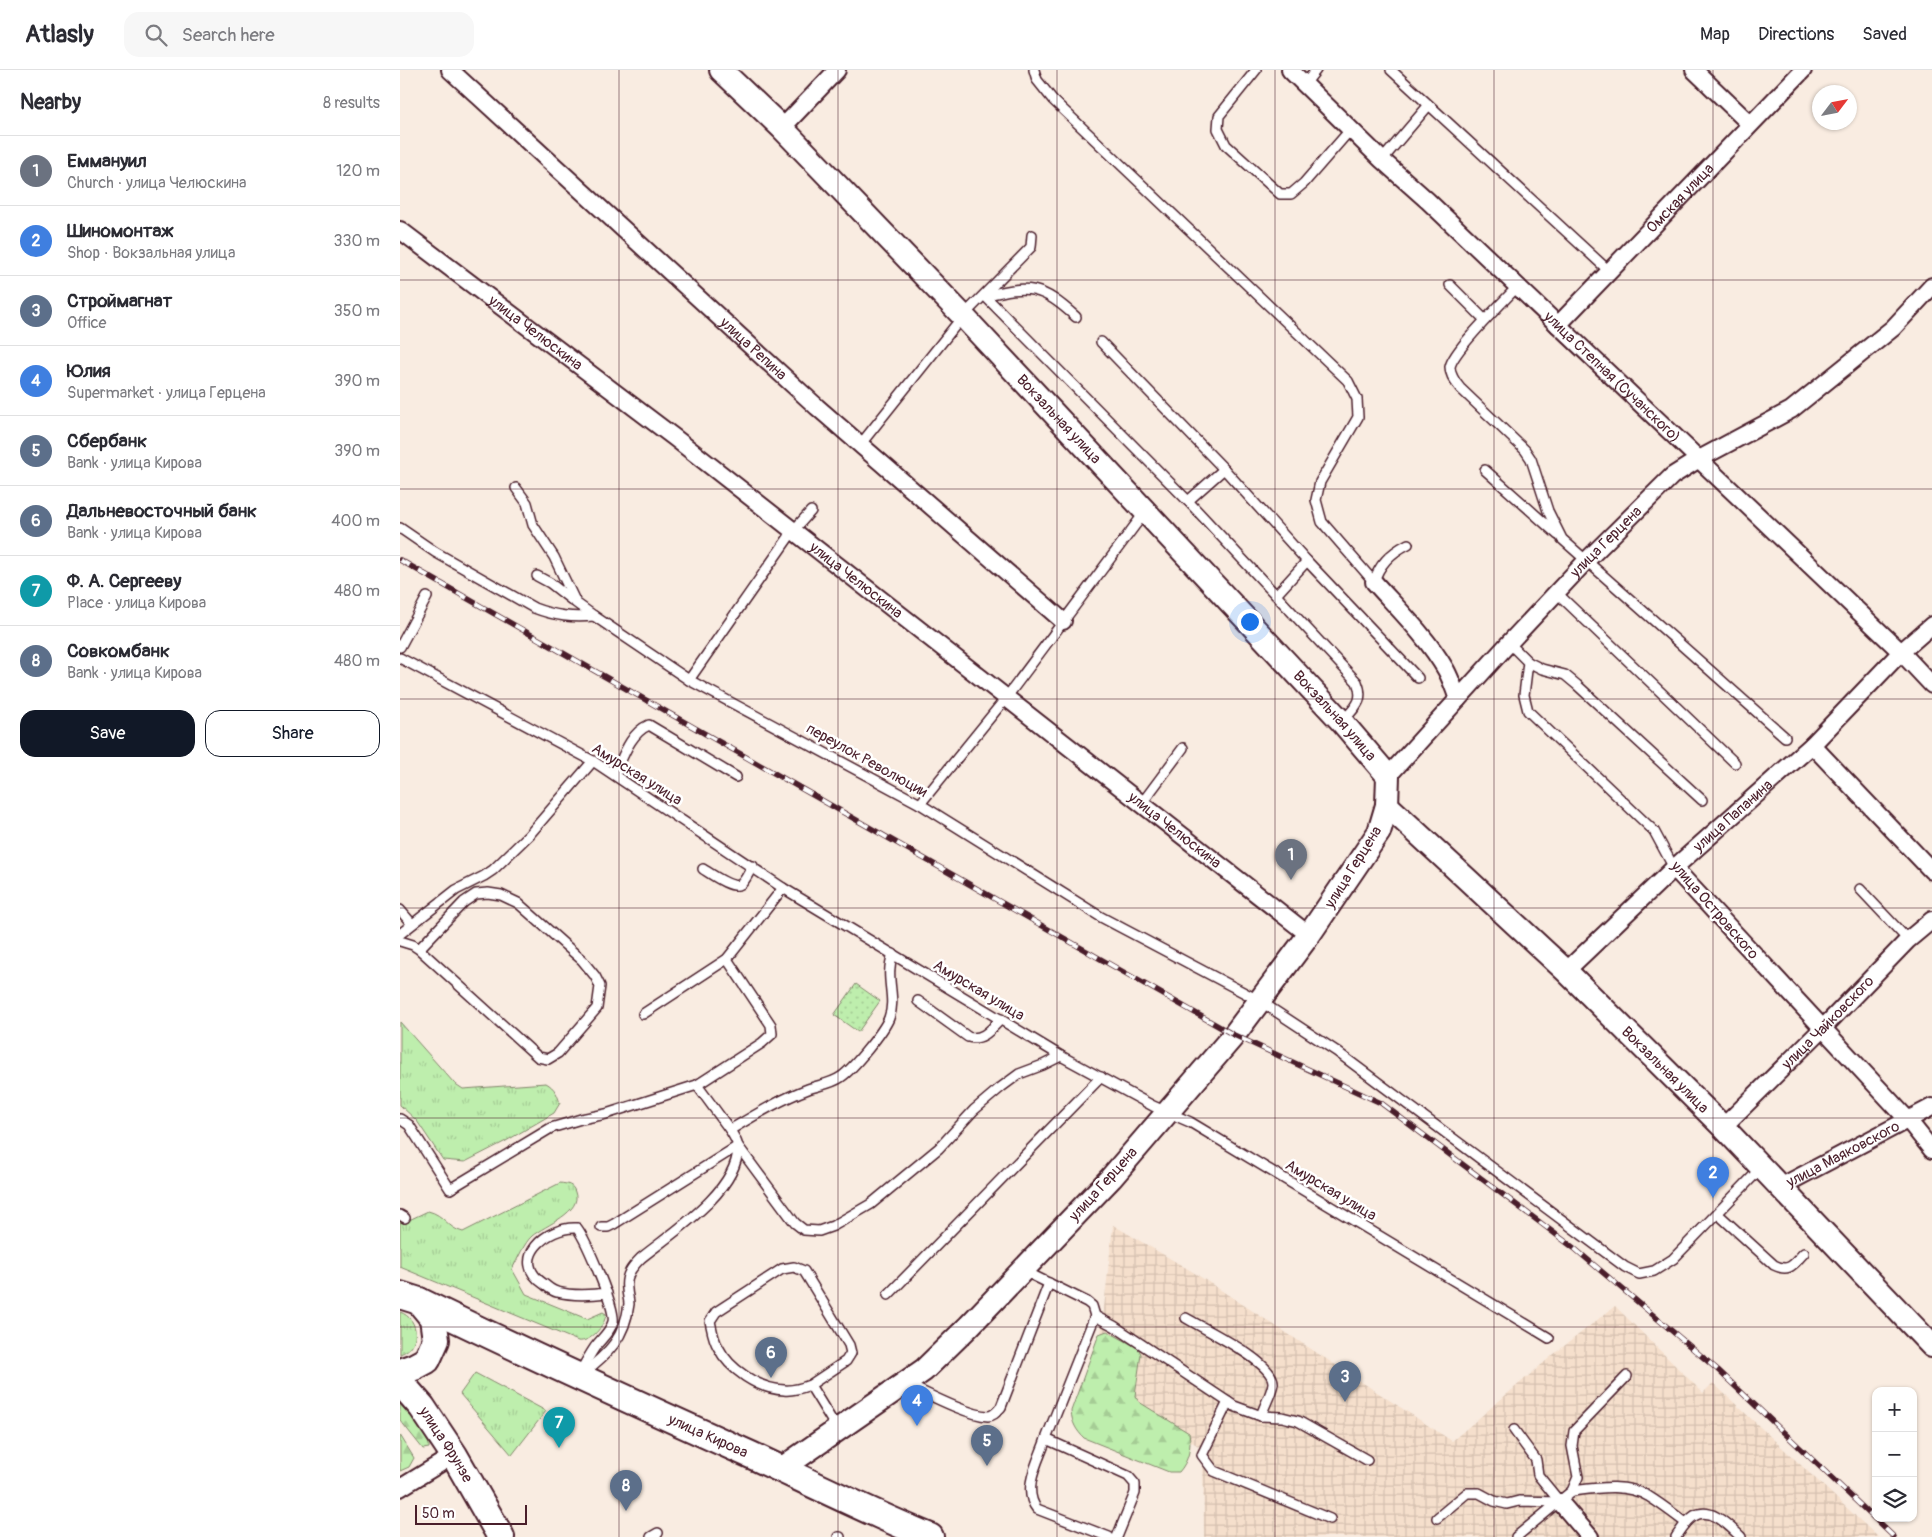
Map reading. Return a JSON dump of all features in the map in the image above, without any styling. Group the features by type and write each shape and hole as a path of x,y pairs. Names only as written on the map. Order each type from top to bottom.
{"main road":[{"name":"Вокзальная улица","path":"721,70 782,128 963,316 1342,722 1388,776"},
{"name":"улица Герцена","path":"781,1469 924,1370 1112,1178 1260,1001 1309,934 1379,832 1387,805 1388,776"},
{"name":"Вокзальная улица","path":"1387,805 1566,971 1722,1127 1932,1346"},
{"name":"улица Кирова","path":"405,1297 781,1469 850,1503 930,1537"},
{"path":"405,1297 433,1318 436,1340 427,1360"},
{"path":"400,1372 414,1367 454,1343 487,1334"},
{"name":"улица Фрунзе","path":"400,1382 422,1407 454,1455 502,1537"}],"street":[{"name":"улица Репина","path":"450,70 860,445 1063,621"},
{"path":"782,128 837,70"},
{"name":"улица Степная (Сучанского)","path":"1290,70 1382,160 1428,201 1901,652 1932,685"},
{"path":"1694,70 1750,124"},
{"name":"Омская улица","path":"1558,326 1803,70"},
{"name":"улица Челюскина","path":"400,230 675,438 1309,934"},
{"name":"улица Герцена","path":"1388,776 1509,642 1586,561 1672,476 1699,459 1791,410 1894,328 1932,286"},
{"path":"1374,582 1416,629 1430,648 1446,671 1458,699"},
{"name":"улица Папанина","path":"1566,971 1674,868 1812,745 1901,652 1932,625"},
{"path":"1812,745 1932,871"},
{"name":"улица Островского","path":"1674,868 1908,1120 1932,1150"},
{"name":"улица Чайковского","path":"1722,1127 1822,1029 1908,940 1932,920"},
{"name":"улица Маяковского","path":"1780,1187 1932,1107"},
{"path":"400,1488 454,1455"},
{"path":"1566,1496 1590,1537"}],"lane":[{"path":"1034,70 1037,80 1053,100 1348,381 1357,399 1358,417 1320,482 1316,500 1322,522 1374,582"},
{"path":"1256,70 1219,116 1218,129 1226,145 1280,194 1290,194 1304,183 1351,129"},
{"path":"1305,84 1316,70"},
{"path":"1391,70 1609,271"},
{"path":"1382,160 1428,106"},
{"path":"860,445 963,316 1031,247 1032,235"},
{"path":"1450,285 1485,320"},
{"path":"1518,287 1485,320 1453,359 1450,369 1453,380 1528,454 1548,511 1562,539"},
{"path":"984,296 1009,289 1038,290 1058,301 1076,318"},
{"path":"984,296 1188,501 1357,682 1361,692 1359,701 1342,722"},
{"path":"1101,342 1224,468 1307,562 1418,678"},
{"path":"1188,501 1224,468"},
{"path":"1485,470 1785,737"},
{"name":"переулок Революции","path":"516,488 527,503 533,525 554,557 576,602 594,616 689,680 920,804 1101,917 1260,1001 1336,1051 1625,1267 1638,1274 1654,1271 1674,1259 1718,1214"},
{"path":"689,680 793,532 811,511"},
{"path":"920,804 1006,698 1145,512"},
{"path":"400,528 435,552 534,608 550,614 571,618 594,616"},
{"path":"1374,582 1376,573 1388,558 1398,549 1408,544"},
{"path":"1276,594 1307,562"},
{"path":"537,576 576,602"},
{"path":"1557,593 1735,763"},
{"path":"400,647 427,597"},
{"path":"1509,642 1528,662 1542,670 1565,675 1702,800"},
{"name":"Амурская улица","path":"400,658 615,774 783,888 1061,1056 1167,1113 1190,1122 1549,1338"},
{"name":"улица Островского","path":"1528,662 1524,695 1528,711 1654,831 1674,868"},
{"path":"615,774 628,745 642,728 649,725 736,776"},
{"path":"1142,803 1183,748"},
{"path":"400,934 456,890 493,870 529,835 593,761"},
{"path":"703,869 729,884 737,885 742,883 753,866"},
{"path":"643,1014 727,958 783,888"},
{"path":"1860,889 1908,940"},
{"path":"400,941 419,949 538,1057 548,1059 558,1053 598,1008 600,986 595,976 582,960 518,904 501,895 476,894 464,902 419,949"},
{"path":"400,910 412,924"},
{"path":"730,1130 785,1100 809,1089 834,1082 851,1068 889,1019 893,1005 888,974 893,954"},
{"path":"400,1119 410,1125 450,1189 551,1128 563,1123 606,1114 697,1085 762,1043 772,1034 771,1025 727,958"},
{"path":"918,1002 968,1037 975,1039 982,1037 1001,1019"},
{"path":"697,1085 730,1130 738,1146 795,1223 804,1230 819,1231 833,1226 872,1204 939,1148 974,1110 1019,1074 1043,1066 1061,1056"},
{"path":"888,1295 1101,1077"},
{"path":"601,1227 608,1227 614,1224 738,1146"},
{"path":"578,1377 608,1352 617,1341 623,1329 629,1301 627,1287 631,1268 713,1198 732,1173 738,1146"},
{"path":"1762,1168 1718,1214 1774,1265 1782,1269 1788,1269 1804,1253"},
{"path":"578,1377 586,1360 613,1322 613,1310 607,1293 583,1235 577,1228 566,1228 548,1235 536,1246 529,1258 530,1268 535,1278 556,1292 584,1295 607,1293"},
{"path":"794,1267 804,1271 849,1346 851,1353 846,1361 810,1385 784,1390 766,1386 750,1378 733,1368 718,1348 713,1335 710,1321 716,1312 782,1269 794,1267"},
{"path":"1023,1270 1087,1302 1092,1306 1095,1316 1046,1439 1029,1488 1032,1503 1036,1509 1109,1537"},
{"path":"905,1383 968,1411 990,1416 995,1413 1001,1407 1049,1283"},
{"path":"1095,1316 1114,1326 1228,1402 1261,1416 1282,1417 1298,1421 1367,1460"},
{"path":"1186,1318 1255,1358 1271,1373 1273,1383 1261,1416"},
{"path":"1516,1537 1566,1496 1578,1477 1572,1446 1574,1431 1627,1376"},
{"path":"810,1385 838,1430"},
{"path":"1228,1402 1202,1455 1214,1471 1330,1519"},
{"path":"1514,1430 1536,1460 1538,1475 1566,1496"},
{"path":"1046,1439 1128,1476 1135,1484 1135,1493 1117,1537"},
{"path":"1437,1518 1467,1493 1479,1493 1494,1501 1506,1504 1608,1488 1622,1488 1635,1490 1648,1496 1686,1523"},
{"path":"1676,1537 1686,1523 1694,1516 1702,1513 1714,1515 1741,1537"}],"shaded area":[{"path":"1113,1225 1193,1272 1452,1441 1554,1354 1615,1306 1703,1393 1713,1383 1878,1537 1204,1537 1203,1449 1096,1381"}],"green space":[{"path":"856,984 880,1001 858,1032 834,1015"},
{"path":"400,1022 454,1083 463,1089 546,1083 552,1087 560,1103 554,1113 465,1162 443,1160 417,1121 400,1105"},
{"path":"560,1183 573,1187 576,1199 573,1206 568,1212 529,1239 512,1269 526,1294 587,1319 603,1312 606,1314 600,1328 587,1339 578,1341 400,1267 400,1221 405,1222 428,1211 438,1215 453,1228 463,1232"},
{"path":"400,1312 411,1321 414,1327 415,1339 407,1350 400,1354"},
{"path":"1107,1331 1138,1348 1141,1354 1135,1396 1139,1402 1189,1433 1190,1444 1188,1454 1185,1464 1179,1472 1169,1472 1084,1438 1075,1426 1071,1411 1099,1334"},
{"path":"475,1373 546,1411 512,1455 460,1394"},
{"path":"400,1393 429,1439 429,1448 423,1449 400,1420"},
{"path":"400,1435 414,1458 409,1467 400,1471"}],"railway":[{"path":"400,560 1234,1035 1381,1103 1574,1248 1718,1370 1894,1537"}],"place":[{"name":"Еммануил","path":"1291,880"},
{"name":"Шиномонтаж","path":"1713,1198"},
{"name":"Дальневосточный банк","path":"771,1378"},
{"name":"Строймагнат","path":"1345,1402"},
{"name":"Юлия","path":"917,1426"},
{"name":"Ф. А. Сергееву","path":"559,1448"},
{"name":"Сбербанк","path":"987,1466"},
{"name":"Совкомбанк","path":"626,1511"}]}
